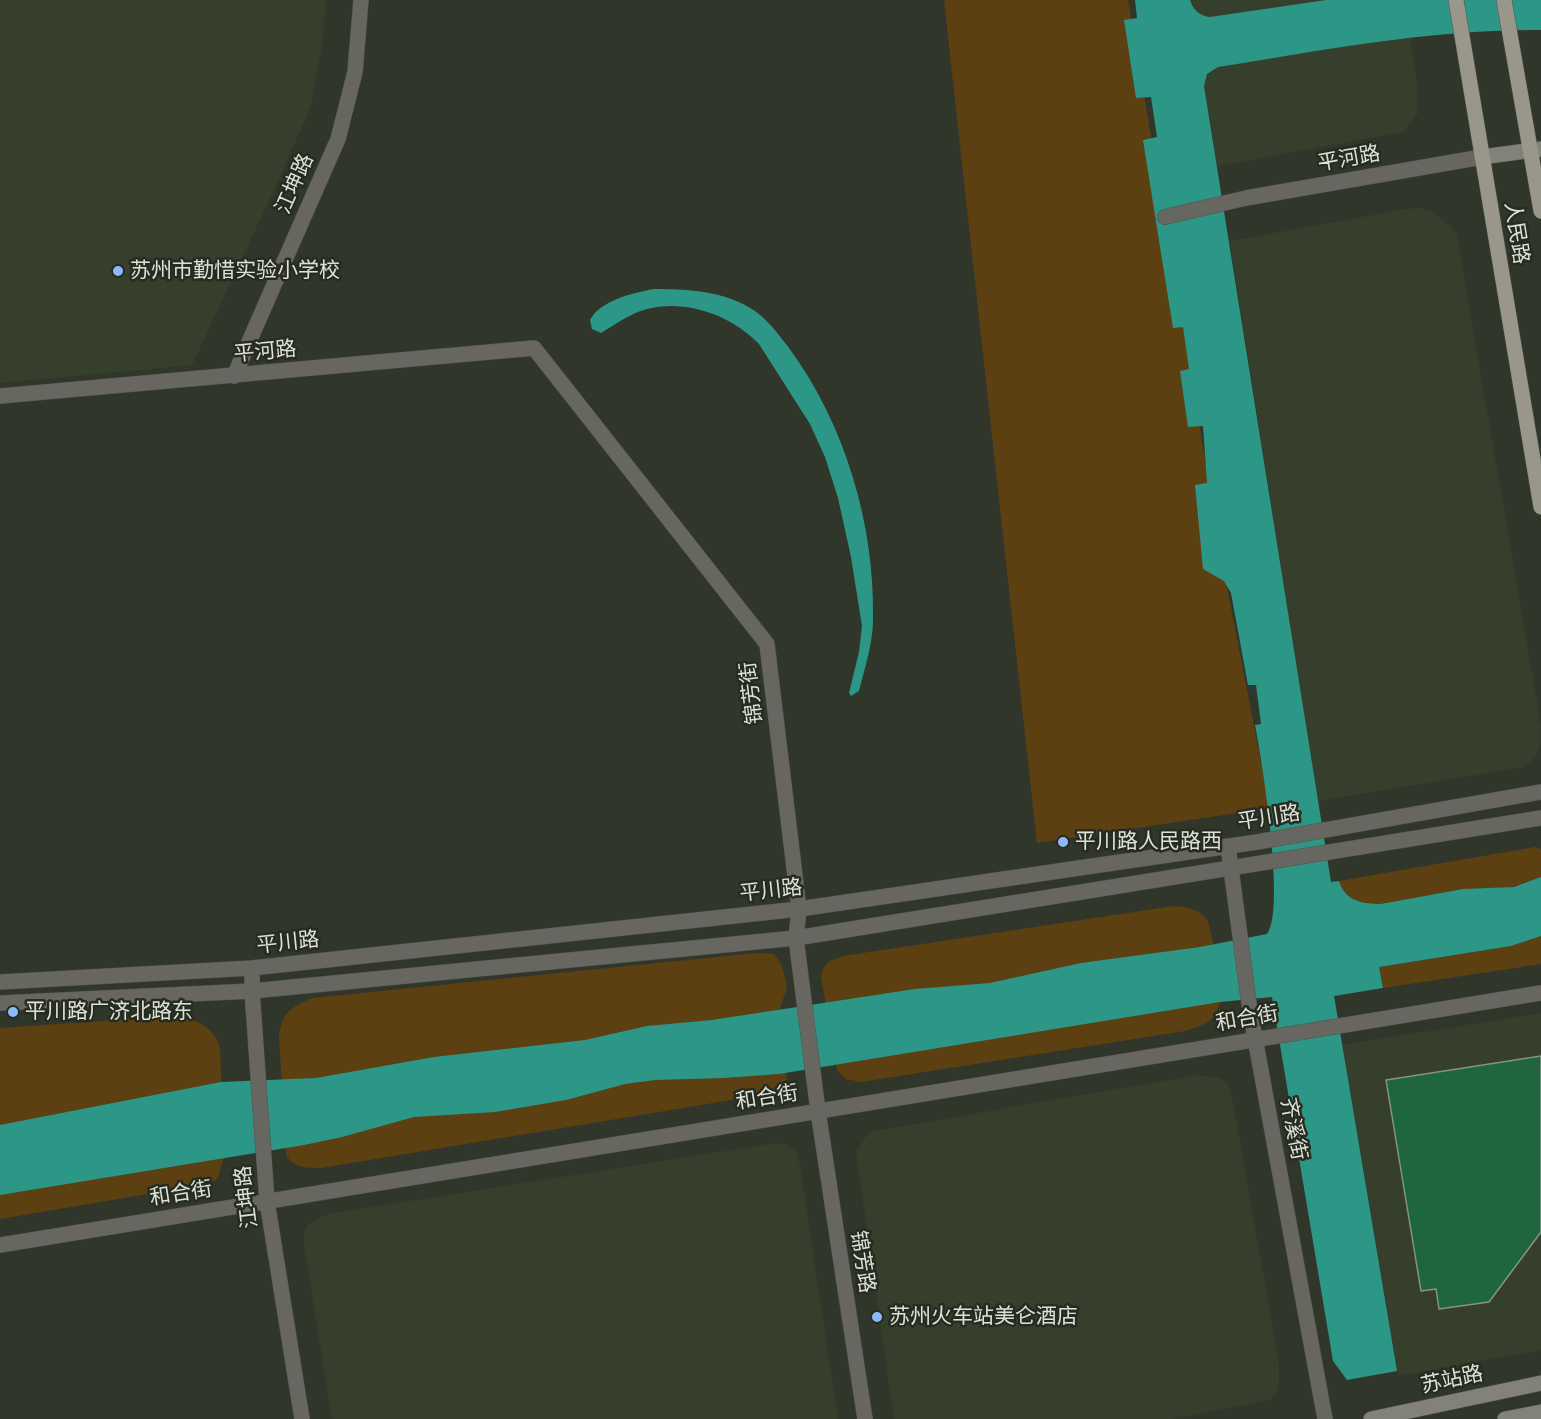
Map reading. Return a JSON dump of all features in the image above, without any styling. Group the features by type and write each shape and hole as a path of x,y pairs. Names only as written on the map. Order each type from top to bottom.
{"main road":[{"name":"人民路","path":"1456,0 1541,507"},
{"name":"人民路","path":"1504,0 1536,150 1541,211"},
{"name":"平河路","path":"1482,157 1536,150"},
{"name":"苏站路","path":"1371,1419 1541,1383"},
{"path":"1505,1419 1541,1412"}],"street":[{"name":"江坤路","path":"234,376 338,139 355,72 361,0"},
{"name":"平河路","path":"1165,217 1246,198 1482,157"},
{"name":"平河路","path":"0,396 534,348"},
{"name":"锦芳街","path":"534,348 767,644 799,909 796,938 818,1111"},
{"name":"平川路","path":"0,982 252,968 799,909 1257,842 1541,792"},
{"path":"0,1003 252,991 796,938 1541,818"},
{"name":"齐溪街","path":"1228,846 1250,1011 1325,1419"},
{"name":"江坤路","path":"252,968 267,1201 302,1419"},
{"name":"和合街","path":"0,1245 1541,993"},
{"name":"锦芳路","path":"818,1111 865,1419"}],"shaded area":[{"name":"苏州市勤惜实验小学校","path":"0,0 326,0 323,40 311,106 192,365 0,383"},
{"path":"944,0 1128,0 1224,572 1270,808 1037,843"},
{"path":"1190,0 1405,0 1417,86 1418,113 1404,132 1217,166"},
{"path":"1421,208 1431,211 1449,225 1457,236 1539,713 1540,746 1536,756 1520,768 1317,801 1230,241"},
{"path":"1535,847 1541,849 1541,877 1511,887 1460,890 1397,903 1372,904 1349,897 1339,881"},
{"path":"1174,906 1202,914 1211,932 1220,1002 1216,1014 1203,1025 1185,1031 861,1082 846,1079 837,1070 821,976 825,966 831,961 850,955"},
{"path":"1541,936 1541,964 1383,988 1379,967 1511,946"},
{"path":"757,953 774,954 782,966 787,987 780,1009 787,1080 773,1093 321,1168 296,1165 286,1154 280,1029 288,1012 312,998"},
{"path":"1541,1013 1541,1350 1398,1376 1342,1045"},
{"path":"146,1018 190,1020 200,1024 209,1029 220,1048 224,1157 218,1177 215,1181 206,1184 0,1219 0,1028"},
{"path":"1197,1075 1220,1078 1229,1085 1232,1097 1279,1363 1279,1382 1276,1394 1271,1400 1171,1419 894,1419 856,1152 869,1132"},
{"path":"776,1143 786,1145 795,1151 800,1165 838,1419 332,1419 304,1246 304,1233 308,1224 328,1214"}],"water":[{"path":"1135,0 1190,0 1197,12 1210,17 1326,0 1541,0 1541,30 1419,37 1218,67 1207,74 1204,86 1331,882 1339,881 1345,893 1355,900 1381,904 1463,889 1514,887 1541,877 1541,936 1511,946 1379,967 1383,988 1334,996 1397,1371 1347,1380 1333,1361 1272,997 1220,1002 779,1074 655,1080 625,1084 566,1100 495,1112 414,1117 304,1145 0,1195 0,1125 221,1082 316,1078 434,1057 585,1040 647,1026 712,1020 915,989 990,983 1081,963 1200,947 1267,934 1272,920 1273,867 1267,800 1255,725 1261,724 1256,685 1248,685 1231,593 1224,581 1203,569 1195,485 1207,483 1203,426 1188,427 1180,371 1189,369 1183,327 1173,328 1143,140 1157,137 1151,97 1136,98 1124,20 1137,18"},
{"path":"654,289 706,292 732,299 755,311 789,348 826,409 853,477 869,548 873,628 859,691 851,696 849,693 859,652 862,626 851,557 838,498 825,457 810,424 759,344 748,334 722,318 692,308 662,306 634,314 601,333 592,329 590,320 602,307 627,295"}],"building":[{"path":"1541,1056 1541,1232 1489,1302 1439,1309 1436,1289 1421,1291 1386,1080"}],"place":[{"name":"苏州市勤惜实验小学校","path":"118,271"},
{"name":"平川路人民路西","path":"1063,842"},
{"name":"平川路广济北路东","path":"13,1012"},
{"name":"苏州火车站美仑酒店","path":"877,1317"}]}
